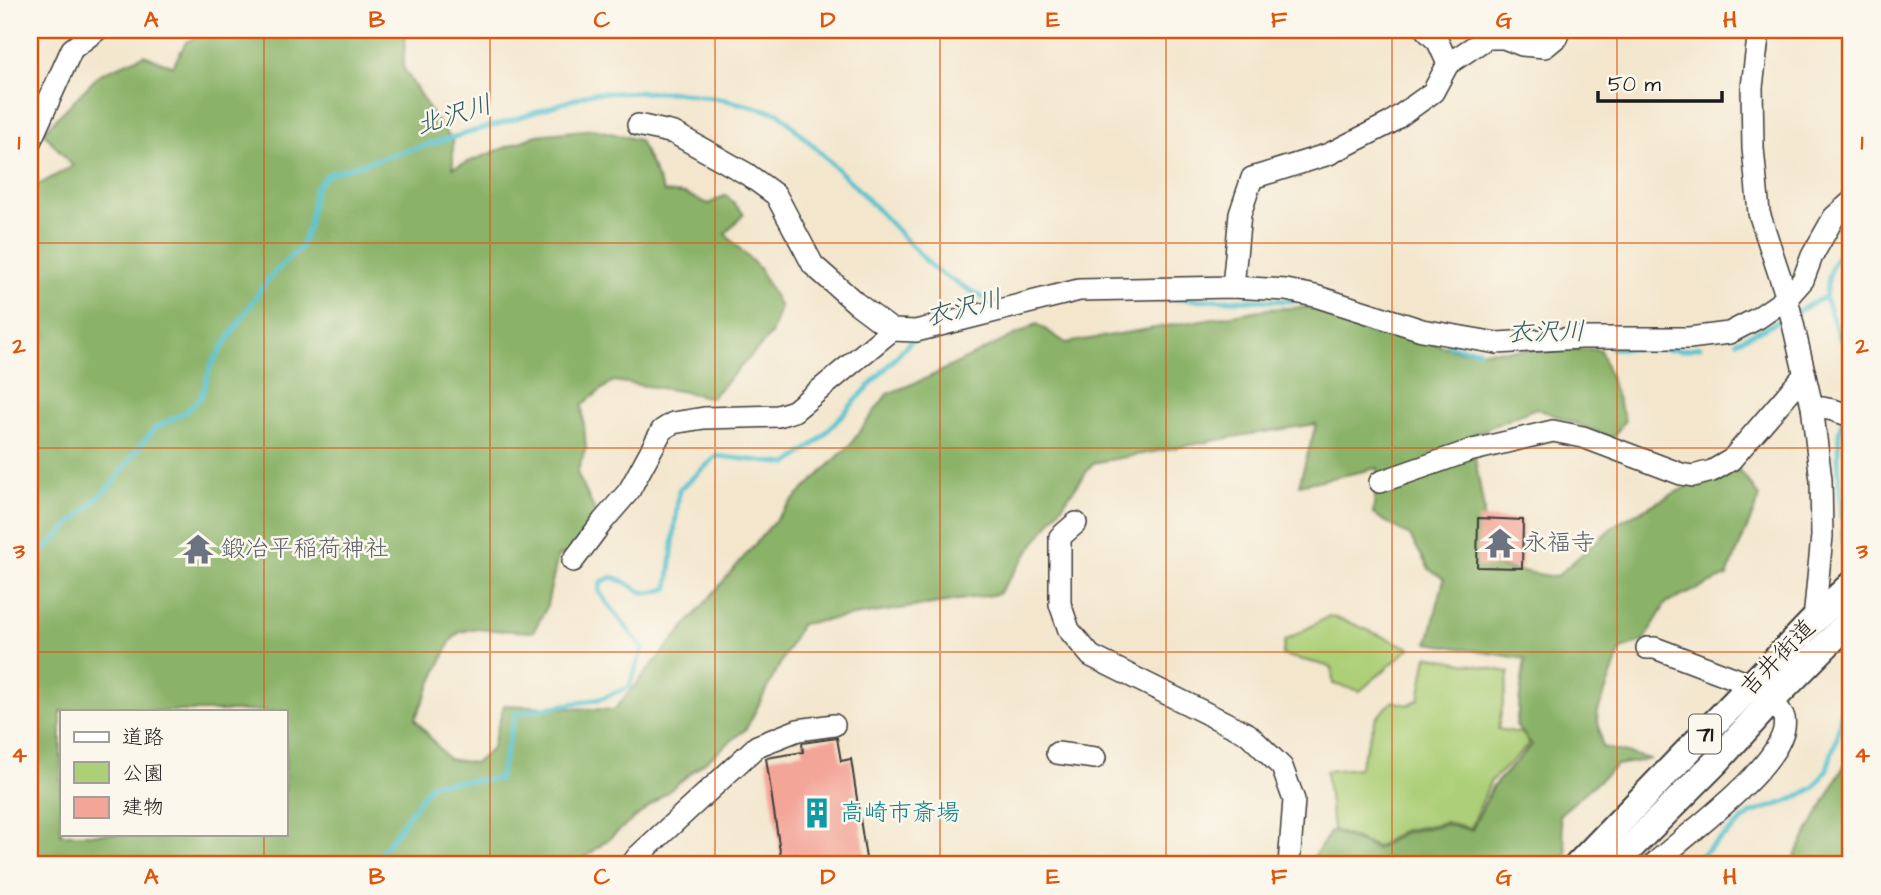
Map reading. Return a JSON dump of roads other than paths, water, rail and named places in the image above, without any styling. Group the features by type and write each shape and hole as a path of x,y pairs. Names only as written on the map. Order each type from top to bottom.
{"main road":[{"name":"吉井街道","path":"1578,865 1761,693 1837,612"},
{"name":"吉井街道","path":"1613,865 1716,762 1761,693"}],"street":[{"path":"30,142 72,50 97,30"},
{"path":"1426,30 1438,43 1448,64"},
{"path":"1233,287 1240,214 1252,178 1329,154 1390,124 1433,92 1448,64 1487,38 1504,37 1521,45 1545,47 1557,37 1557,30"},
{"path":"1759,30 1752,88 1753,148 1759,213 1787,298 1805,374 1832,411 1821,480 1822,536 1837,612"},
{"path":"638,125 674,132 747,174 776,195 813,265 892,330 916,331 1079,290 1233,287 1286,290 1315,296 1422,330 1497,343 1580,338 1689,338 1729,333 1758,318 1787,298 1803,280 1812,256 1834,217 1851,202"},
{"path":"573,561 629,491 662,430 673,423 704,418 778,416 794,411 892,330"},
{"path":"1380,482 1469,450 1553,431 1583,437 1681,474 1693,476 1712,471 1731,460 1805,374"},
{"path":"1076,523 1060,537 1060,604 1069,630 1091,656 1248,734 1282,767 1294,800 1289,865"},
{"path":"1647,648 1655,648 1761,693 1783,714 1785,721 1783,737 1757,773 1653,865"},
{"path":"631,865 757,746 798,730 834,725"},
{"path":"1057,753 1095,758"}],"waterway":[{"name":"北沢川","path":"30,564 112,484 155,428 187,411 201,397 211,365 268,279 301,247 309,225 315,188 328,174 512,120 592,93 675,92 726,100 779,113 854,185 936,271 994,304"},
{"name":"衣沢川","path":"1825,297 1836,258 1851,242"},
{"path":"1825,297 1840,339 1850,346 1848,357 1851,380 1845,408"},
{"name":"衣沢川","path":"1796,312 1825,297"},
{"name":"衣沢川","path":"1157,299 1294,301"},
{"name":"衣沢川","path":"1737,341 1785,318"},
{"name":"衣沢川","path":"347,865 379,856 432,783 499,779 516,713 600,699 629,687 643,649 599,592 601,582 612,577 650,593 668,588 679,490 717,456 788,464 818,441 914,340"},
{"name":"衣沢川","path":"1448,345 1479,350"},
{"name":"衣沢川","path":"1612,348 1683,350 1700,347"},
{"path":"1843,418 1838,457 1846,579"},
{"path":"1689,865 1752,813 1791,800 1815,787 1827,769 1837,737 1850,676 1850,634"}],"place":[{"name":"永福寺","path":"1500,543"},
{"name":"鍛冶平稲荷神社","path":"198,549"},
{"name":"高崎市斎場","path":"817,813"}]}
